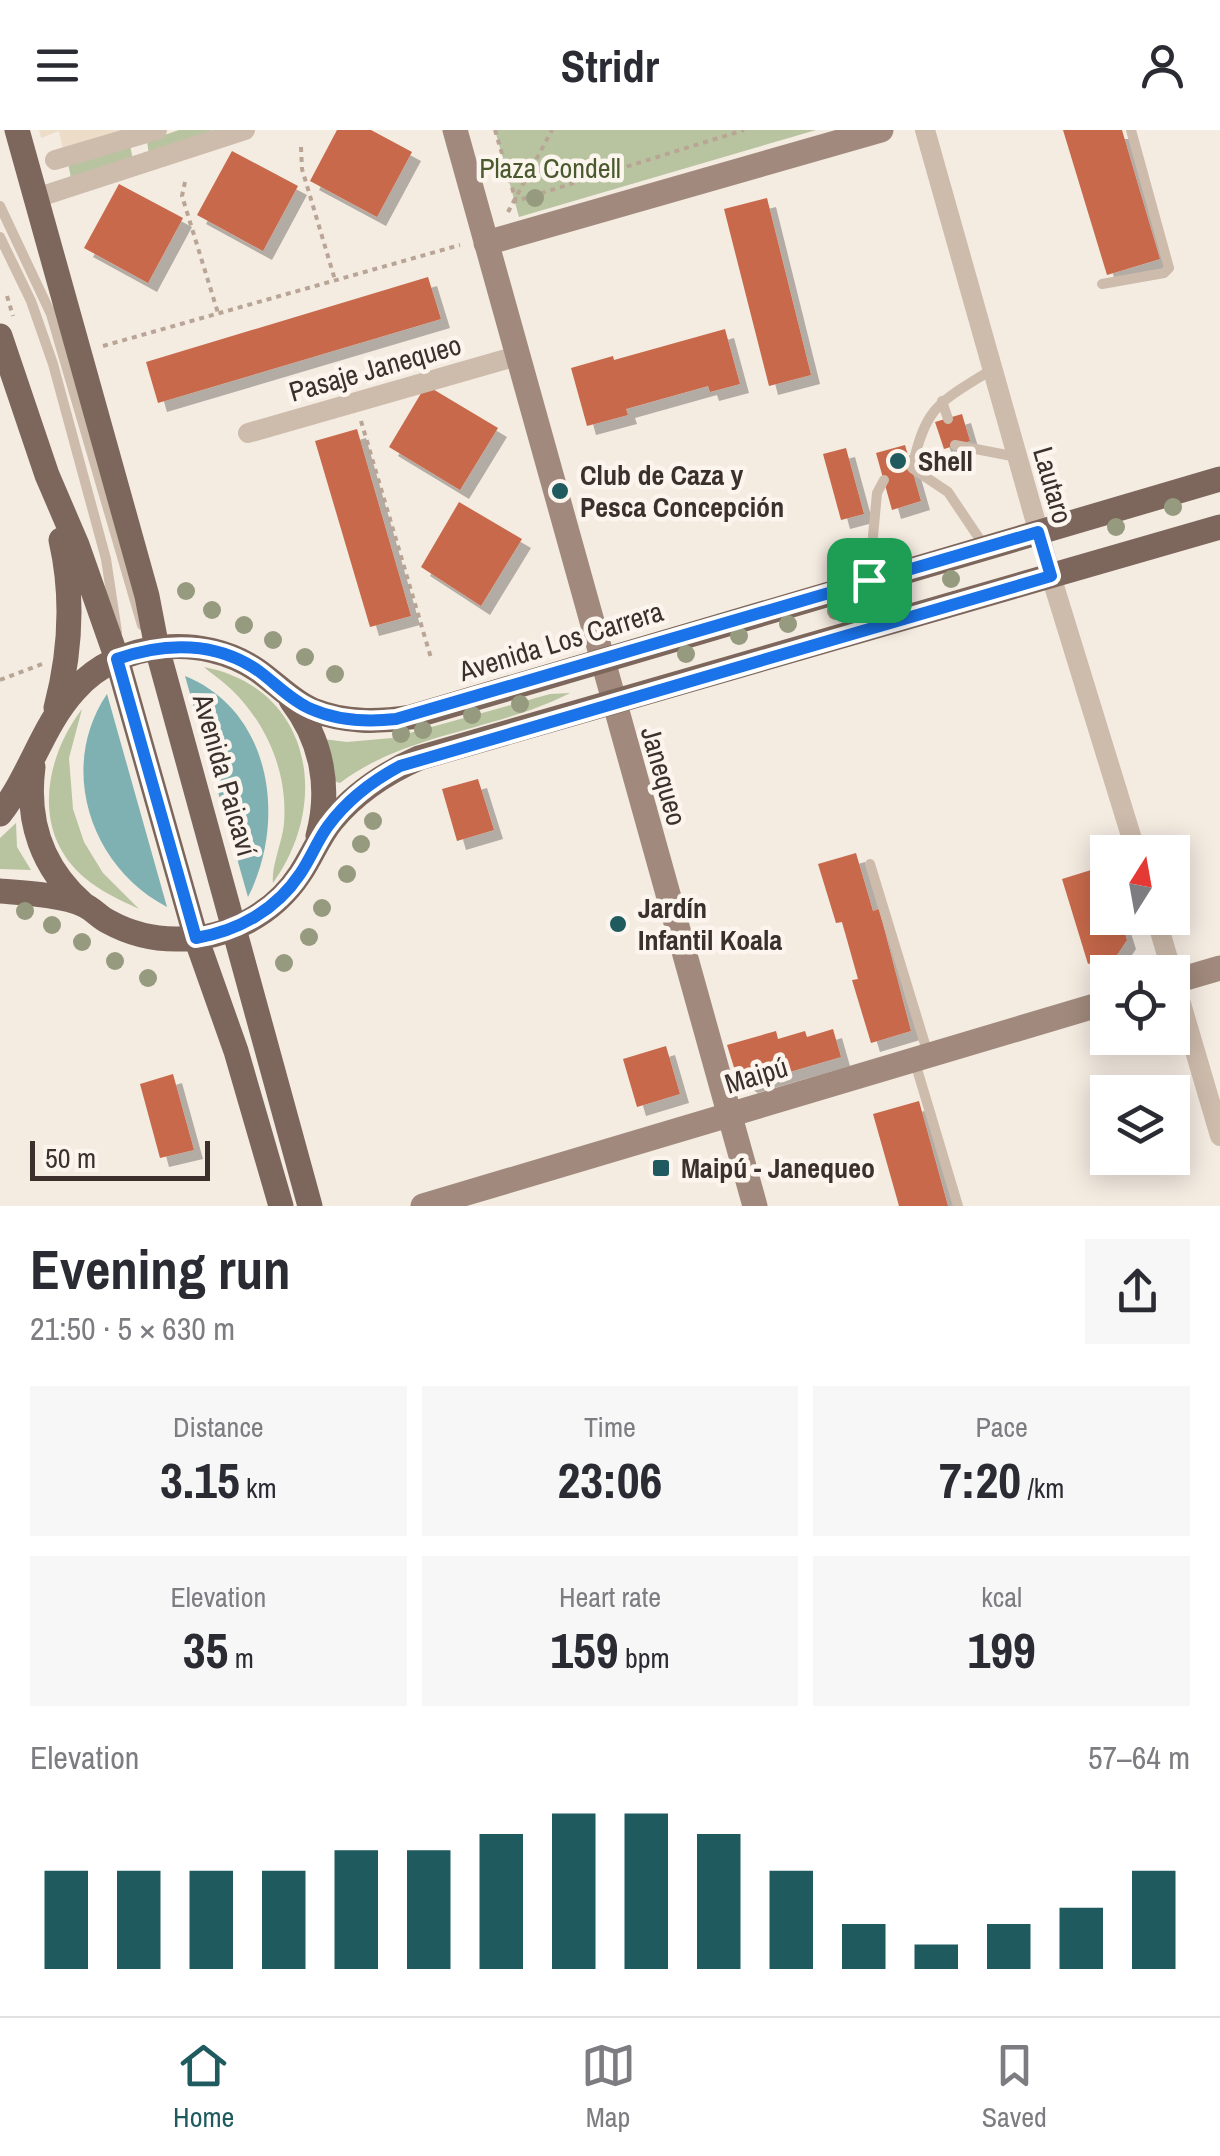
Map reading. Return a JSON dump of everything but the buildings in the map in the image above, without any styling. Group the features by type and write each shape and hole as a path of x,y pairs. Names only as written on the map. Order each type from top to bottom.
{"main road":[{"name":"Avenida Paicaví","path":"17,130 310,1206"},
{"path":"9,333 47,475 70,583 68,652 52,722"},
{"path":"47,475 77,545 117,659 196,938 236,1050 281,1206"},
{"name":"Avenida Los Carrera","path":"0,814 76,688 117,659 157,648 187,647 216,652 256,669 308,708 345,719 379,721 411,717 1220,479"},
{"path":"314,846 347,804 400,766 1220,527"},
{"path":"35,757 31,801 36,835 51,868 83,904 128,931 162,938 196,938 236,927 278,900 300,875 314,846 324,804 321,761 306,721 279,687"},
{"path":"0,891 83,904"}],"street":[{"path":"56,160 157,130"},
{"path":"36,198 245,130"},
{"name":"Janequeo","path":"455,130 755,1206"},
{"path":"486,243 881,130"},
{"name":"Lautaro","path":"925,130 1038,532 1131,835"},
{"name":"Pasaje Janequeo","path":"248,432 517,356"},
{"path":"1190,974 1220,968"},
{"name":"Maipú","path":"432,1205 1090,1007"},
{"path":"1190,1035 1220,1136"}],"lane":[{"path":"1102,284 1164,273 1169,268 1131,130"},
{"path":"0,206 51,314 133,602 157,648"},
{"path":"0,237 31,300 68,420 106,558 117,622 117,659"},
{"path":"985,547 948,492 912,468 920,430 942,401 992,370"},
{"path":"942,401 948,419"},
{"path":"956,445 1017,457"},
{"path":"869,580 877,493 884,480"},
{"path":"870,864 958,1206"}],"path":[{"path":"495,130 516,201"},
{"path":"79,352 459,245 486,243 516,201 552,130"},
{"path":"516,201 744,130"},
{"path":"301,147 302,169 335,280"},
{"path":"185,182 182,196 218,313"},
{"path":"6,292 9,333"},
{"path":"356,402 431,658"},
{"path":"0,680 68,652"}],"green space":[{"path":"179,130 211,130 213,136 149,155 147,141"},
{"name":"Plaza Condell","path":"495,130 816,130 519,217"},
{"path":"130,145 133,160 71,178 68,163"},
{"path":"204,667 240,679 268,698 289,723 301,753 305,785 302,818 291,852 273,883 284,824 279,769 266,735 245,705"},
{"path":"570,693 512,716 423,742 366,766 340,783 334,781 323,739 347,742 392,738 550,694"},
{"path":"82,709 69,758 73,809 84,842 103,873 139,909 85,878 56,840 50,818 52,773 59,750"},
{"path":"16,823 17,847 31,870 0,869 0,838"}],"shaded area":[{"path":"39,130 137,130 63,149 59,131 41,138"}],"water":[{"path":"185,676 214,692 237,715 253,741 264,771 267,835 248,897"},
{"path":"107,694 167,907 141,890 119,868 101,842 90,814 84,784 85,753 92,723"}],"place":[{"name":"Shell","path":"898,461"},
{"name":"Club de Caza y Pesca Concepción","path":"560,491"},
{"name":"Jardín Infantil Koala","path":"618,924"},
{"name":"Maipú - Janequeo","path":"661,1168"}],"route":[{"path":"1038,532 1051,576 418,758 383,775 347,804 314,846 300,875 263,913 223,932 196,938 117,659 144,650 172,647 216,652 256,669 308,708 345,719 379,721 411,717 869,580 1038,532"}]}
